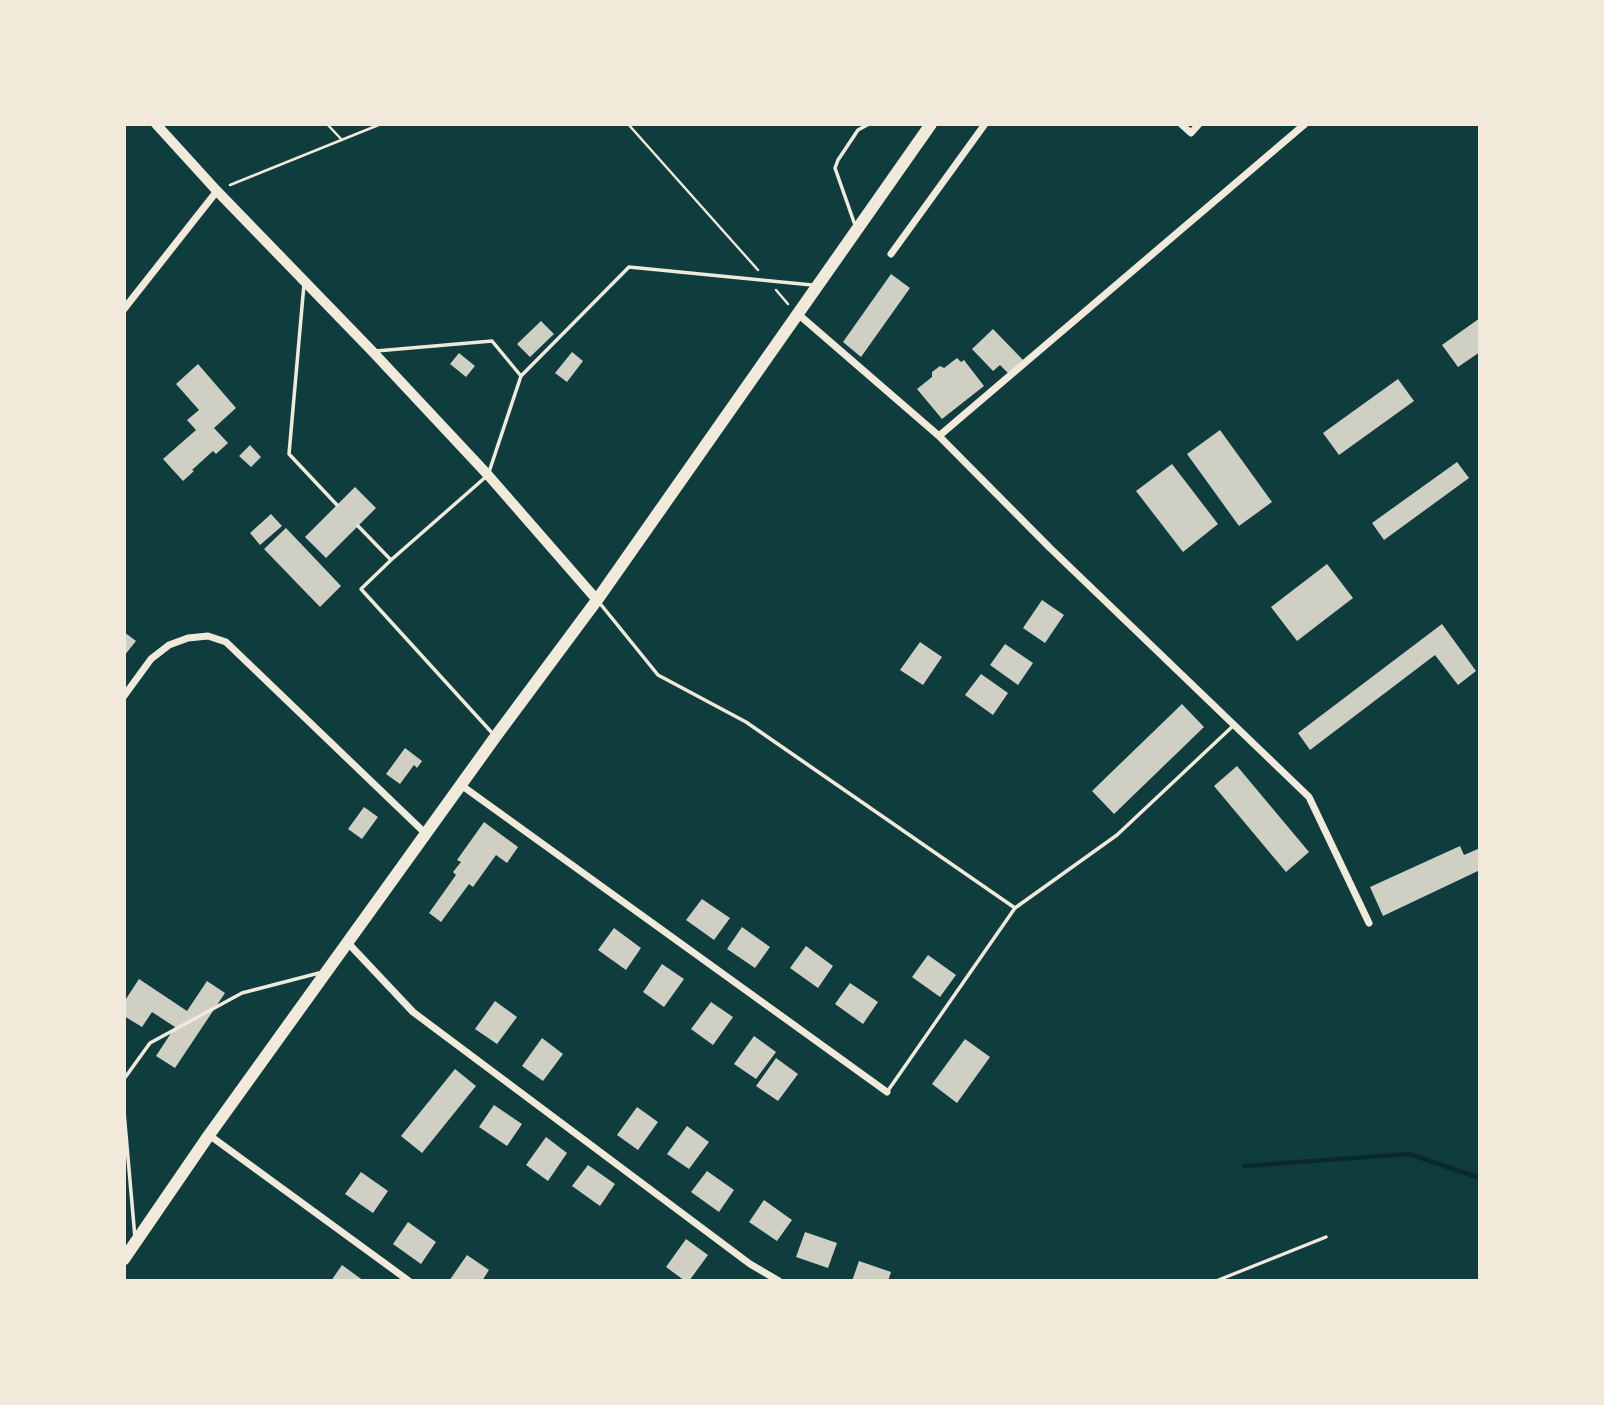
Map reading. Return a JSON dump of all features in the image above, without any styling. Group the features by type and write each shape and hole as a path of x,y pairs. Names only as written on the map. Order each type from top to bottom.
{"highway":[{"path":"124,1259 209,1135 597,600 931,124"}],"street":[{"path":"156,124 488,475 597,600"},
{"path":"891,254 985,124"},
{"path":"1181,124 1191,133 1199,124"},
{"path":"939,436 1305,124"},
{"path":"124,309 217,191"},
{"path":"798,314 939,436 1309,797 1370,923"},
{"path":"124,696 151,659 169,646 188,638 208,636 226,642 426,834"},
{"path":"461,785 887,1092"},
{"path":"348,943 412,1012 750,1264 779,1281"},
{"path":"209,1135 409,1281"}],"lane":[{"path":"856,230 835,168 858,130 869,124"},
{"path":"496,736 361,589 488,475 521,376 629,267 817,286"},
{"path":"305,282 289,454 337,505"},
{"path":"372,351 492,341 521,376"},
{"path":"358,526 391,560"},
{"path":"597,600 657,675 746,722 1015,908"},
{"path":"887,1092 1015,908 1117,835 1234,725"},
{"path":"124,1079 150,1043 242,992 327,971"},
{"path":"124,1112 135,1244"},
{"path":"1216,1281 1326,1237"}],"path":[{"path":"327,124 342,140"},
{"path":"217,191 382,124"},
{"path":"628,124 798,314"}],"building":[{"path":"891,274 910,288 861,357 843,342"},
{"path":"1480,318 1480,352 1458,367 1442,345"},
{"path":"541,321 554,334 530,357 517,344"},
{"path":"993,329 1023,360 1009,374 1000,365 993,371 972,349"},
{"path":"572,352 583,361 567,382 555,373"},
{"path":"459,353 475,366 466,377 450,364"},
{"path":"957,358 961,362 964,360 984,386 942,419 917,389 932,377 932,372 940,366 944,368"},
{"path":"198,364 236,408 214,428 228,443 216,454 213,451 183,481 163,459 196,430 187,420 199,410 176,384"},
{"path":"1398,379 1414,401 1339,455 1323,433"},
{"path":"1220,430 1272,502 1239,526 1187,454"},
{"path":"250,445 261,457 251,467 239,456"},
{"path":"1457,462 1469,478 1384,540 1372,523"},
{"path":"1172,464 1218,524 1183,552 1136,491"},
{"path":"355,487 376,508 326,558 305,537"},
{"path":"271,514 282,526 260,545 250,533"},
{"path":"286,528 341,586 320,607 264,549"},
{"path":"1327,564 1353,598 1297,641 1271,607"},
{"path":"1042,600 1064,615 1045,643 1023,628"},
{"path":"1442,624 1476,671 1458,685 1435,655 1310,750 1298,733"},
{"path":"124,632 136,641 124,656"},
{"path":"920,642 942,657 923,685 900,670"},
{"path":"1005,644 1033,663 1018,685 990,665"},
{"path":"981,674 1008,693 993,715 965,695"},
{"path":"1182,704 1204,727 1114,814 1092,791"},
{"path":"405,748 422,761 417,768 414,765 400,784 386,774"},
{"path":"1237,766 1309,852 1286,872 1214,786"},
{"path":"364,807 378,817 362,839 348,829"},
{"path":"484,822 518,847 507,863 496,855 473,887 469,884 441,922 429,913 456,875 453,872 461,862 457,860"},
{"path":"1460,846 1464,855 1480,848 1480,870 1383,916 1370,887"},
{"path":"702,899 730,918 714,940 686,920"},
{"path":"742,927 770,947 755,968 727,949"},
{"path":"614,928 641,948 626,970 598,950"},
{"path":"806,946 833,966 818,988 790,968"},
{"path":"928,955 956,975 940,997 912,977"},
{"path":"662,964 684,979 664,1007 643,992"},
{"path":"139,979 187,1011 207,981 225,993 175,1068 156,1056 175,1027 152,1012 142,1027 124,1016 124,1002"},
{"path":"850,983 878,1002 863,1024 835,1004"},
{"path":"495,1001 517,1017 497,1044 475,1029"},
{"path":"711,1002 733,1017 713,1045 691,1029"},
{"path":"754,1036 776,1052 756,1079 734,1064"},
{"path":"542,1038 563,1054 543,1081 522,1066"},
{"path":"965,1039 990,1057 957,1103 932,1084"},
{"path":"776,1058 798,1074 778,1101 756,1086"},
{"path":"455,1069 476,1086 422,1153 401,1136"},
{"path":"494,1105 522,1124 507,1146 479,1127"},
{"path":"637,1107 658,1122 638,1150 617,1135"},
{"path":"687,1126 709,1142 689,1169 667,1154"},
{"path":"546,1137 567,1153 548,1181 526,1165"},
{"path":"588,1165 615,1184 600,1206 572,1186"},
{"path":"707,1171 734,1190 719,1212 691,1192"},
{"path":"361,1172 388,1191 373,1213 345,1194"},
{"path":"764,1200 792,1220 777,1241 749,1222"},
{"path":"408,1222 436,1242 421,1264 393,1244"},
{"path":"805,1232 837,1243 828,1268 796,1257"},
{"path":"686,1239 708,1255 689,1281 666,1267"},
{"path":"467,1255 489,1270 482,1281 449,1281"},
{"path":"859,1261 891,1272 888,1281 852,1281"},
{"path":"342,1265 364,1281 331,1281"}],"waterway":[{"path":"1244,1166 1409,1154 1480,1178"}]}
